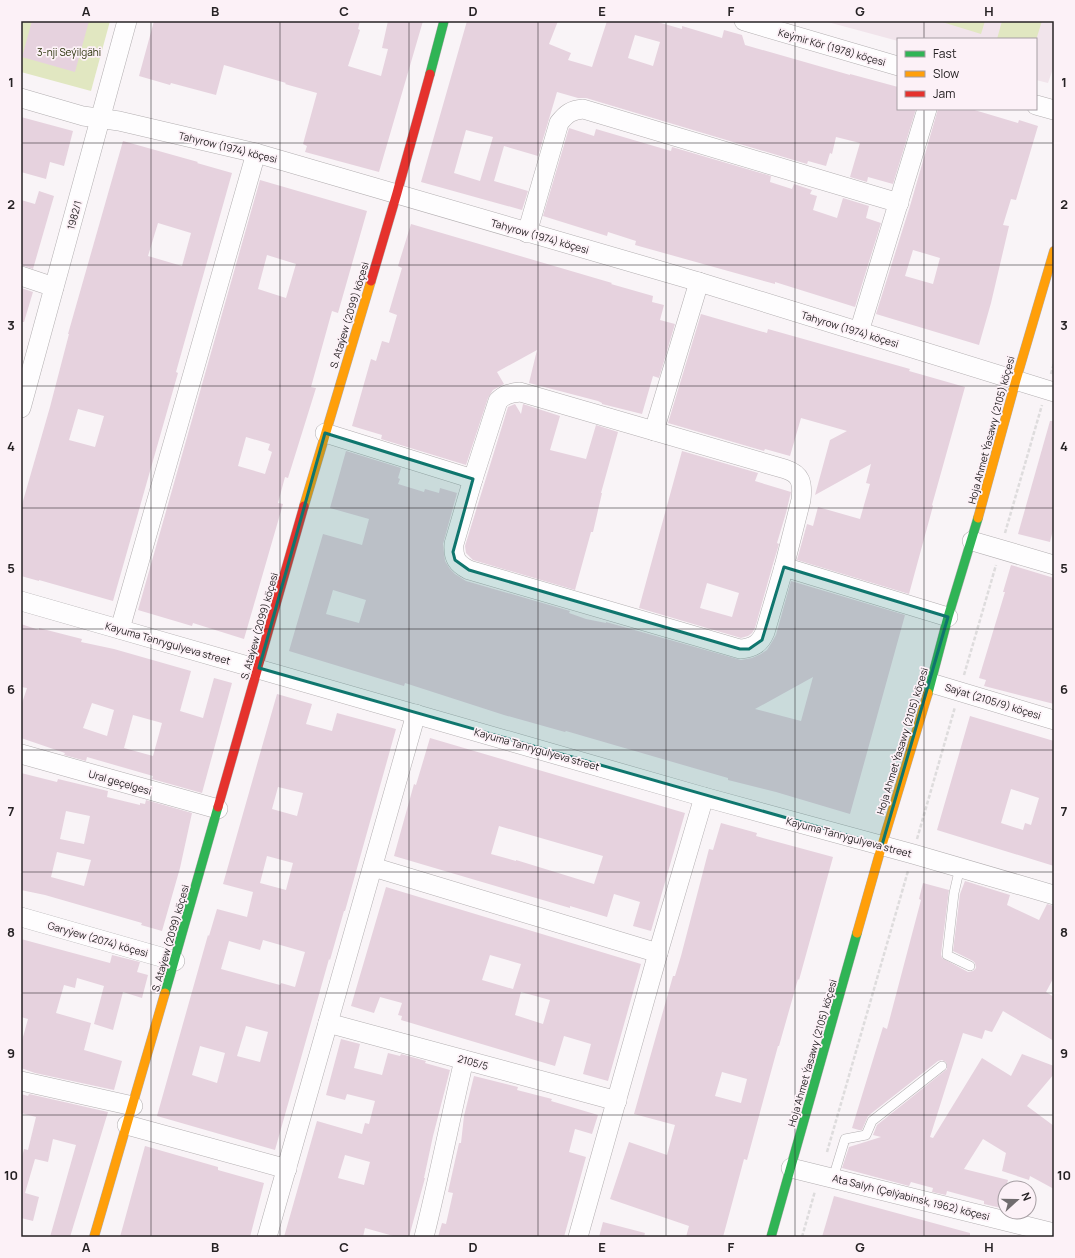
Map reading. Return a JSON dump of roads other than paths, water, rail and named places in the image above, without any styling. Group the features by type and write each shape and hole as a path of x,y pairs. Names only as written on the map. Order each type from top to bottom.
{"street":[{"name":"1982/1","path":"21,408 127,21"},
{"name":"S. Ataýew (2099) köçesi","path":"94,1237 175,961 326,433 397,193 444,21"},
{"name":"Keýmir Kör (1978) köçesi","path":"744,21 897,66"},
{"name":"Tahyrow (1974) köçesi","path":"21,98 83,116 119,121 256,153 397,193 527,233 699,282 1050,391"},
{"path":"1037,105 1054,110"},
{"path":"527,233 559,123 566,114 579,109 899,203"},
{"path":"859,332 927,110"},
{"path":"120,630 256,153"},
{"name":"Hoja Ahmet Ýasawy (2105) köçesi","path":"771,1237 882,845 931,683 948,617 972,541 1016,380 1054,252"},
{"path":"21,276 54,287"},
{"path":"654,431 699,282"},
{"path":"520,392 654,431 793,472 800,479 802,488 801,500 784,567 765,632 762,640 756,646 740,649 469,570 460,566 455,560 453,552 454,544 473,479 495,409 498,401 504,396 511,393 520,392"},
{"path":"326,433 473,479"},
{"path":"972,541 1054,565"},
{"path":"784,567 948,617"},
{"name":"Kayuma Tanrygulyeva street","path":"21,601 259,668 704,797 882,845 1054,895"},
{"name":"Saýat (2105/9) köçesi","path":"931,683 1054,720"},
{"path":"267,1237 416,714"},
{"name":"Ural geçelgesi","path":"21,754 218,809"},
{"path":"578,1237 658,953 704,797"},
{"path":"373,867 658,953"},
{"name":"Garyýew (2074) köçesi","path":"21,917 175,961"},
{"name":"2105/5","path":"328,1023 617,1101"},
{"path":"424,1237 435,1194 464,1060"},
{"path":"21,1081 133,1106"},
{"path":"127,1125 287,1169"},
{"name":"Ata Salyh (Çelýabinsk, 1962) köçesi","path":"791,1168 1054,1233"}],"lane":[{"path":"960,868 954,893 947,955 970,966"},
{"path":"827,1177 845,1138 866,1135 872,1121 942,1066"}],"park label":[{"name":"3-nji Seýilgähi","path":"69,52"}]}
